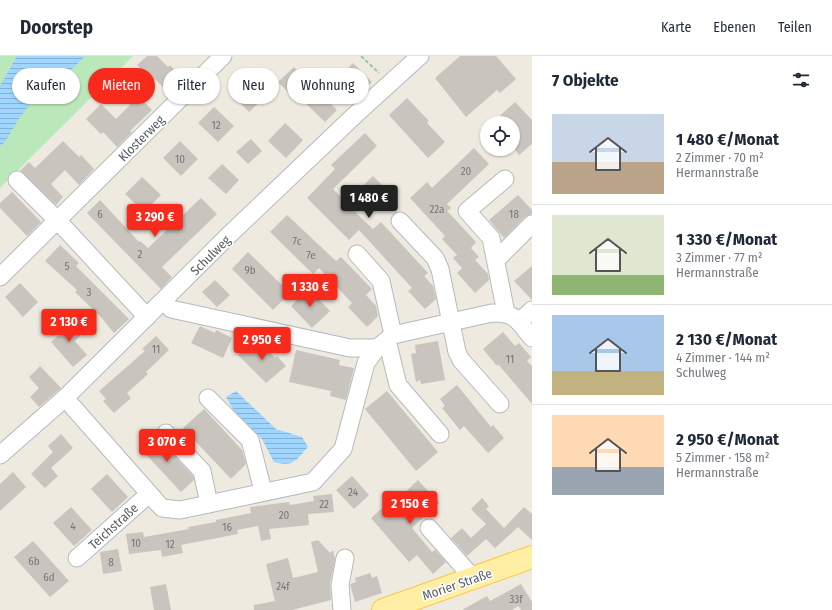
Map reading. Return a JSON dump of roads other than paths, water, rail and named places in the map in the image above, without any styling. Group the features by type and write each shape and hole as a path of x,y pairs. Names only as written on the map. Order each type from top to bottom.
{"main road":[{"name":"Morier Straße","path":"397,608 474,578 532,558"}],"street":[{"name":"Klosterweg","path":"0,277 223,56"},
{"name":"Schulweg","path":"0,455 64,398 230,234 420,56"},
{"path":"505,178 467,211 492,238 496,260 512,317 532,338"},
{"path":"17,180 58,221 147,317"},
{"path":"400,221 435,258 440,269 457,352 461,360 500,404"},
{"path":"496,260 532,224"},
{"path":"357,254 381,281 386,341 398,384 440,434"},
{"path":"171,309 350,348 386,341 451,322 492,314 512,317 532,310"},
{"name":"Teichstraße","path":"64,398 162,508 180,510 313,482 343,449 366,363 386,341"},
{"path":"208,398 250,440 263,492"},
{"path":"166,433 202,471 210,504"},
{"name":"Teichstraße","path":"77,558 149,494"},
{"path":"429,528 474,578"},
{"path":"342,610 340,585 345,558"}],"water":[{"path":"17,56 85,56 73,68 12,68 12,104 30,104 18,120 5,142 0,146 0,86"},
{"path":"236,391 276,429 302,437 308,447 294,462 286,464 274,462 262,439 234,411 226,397"}]}
